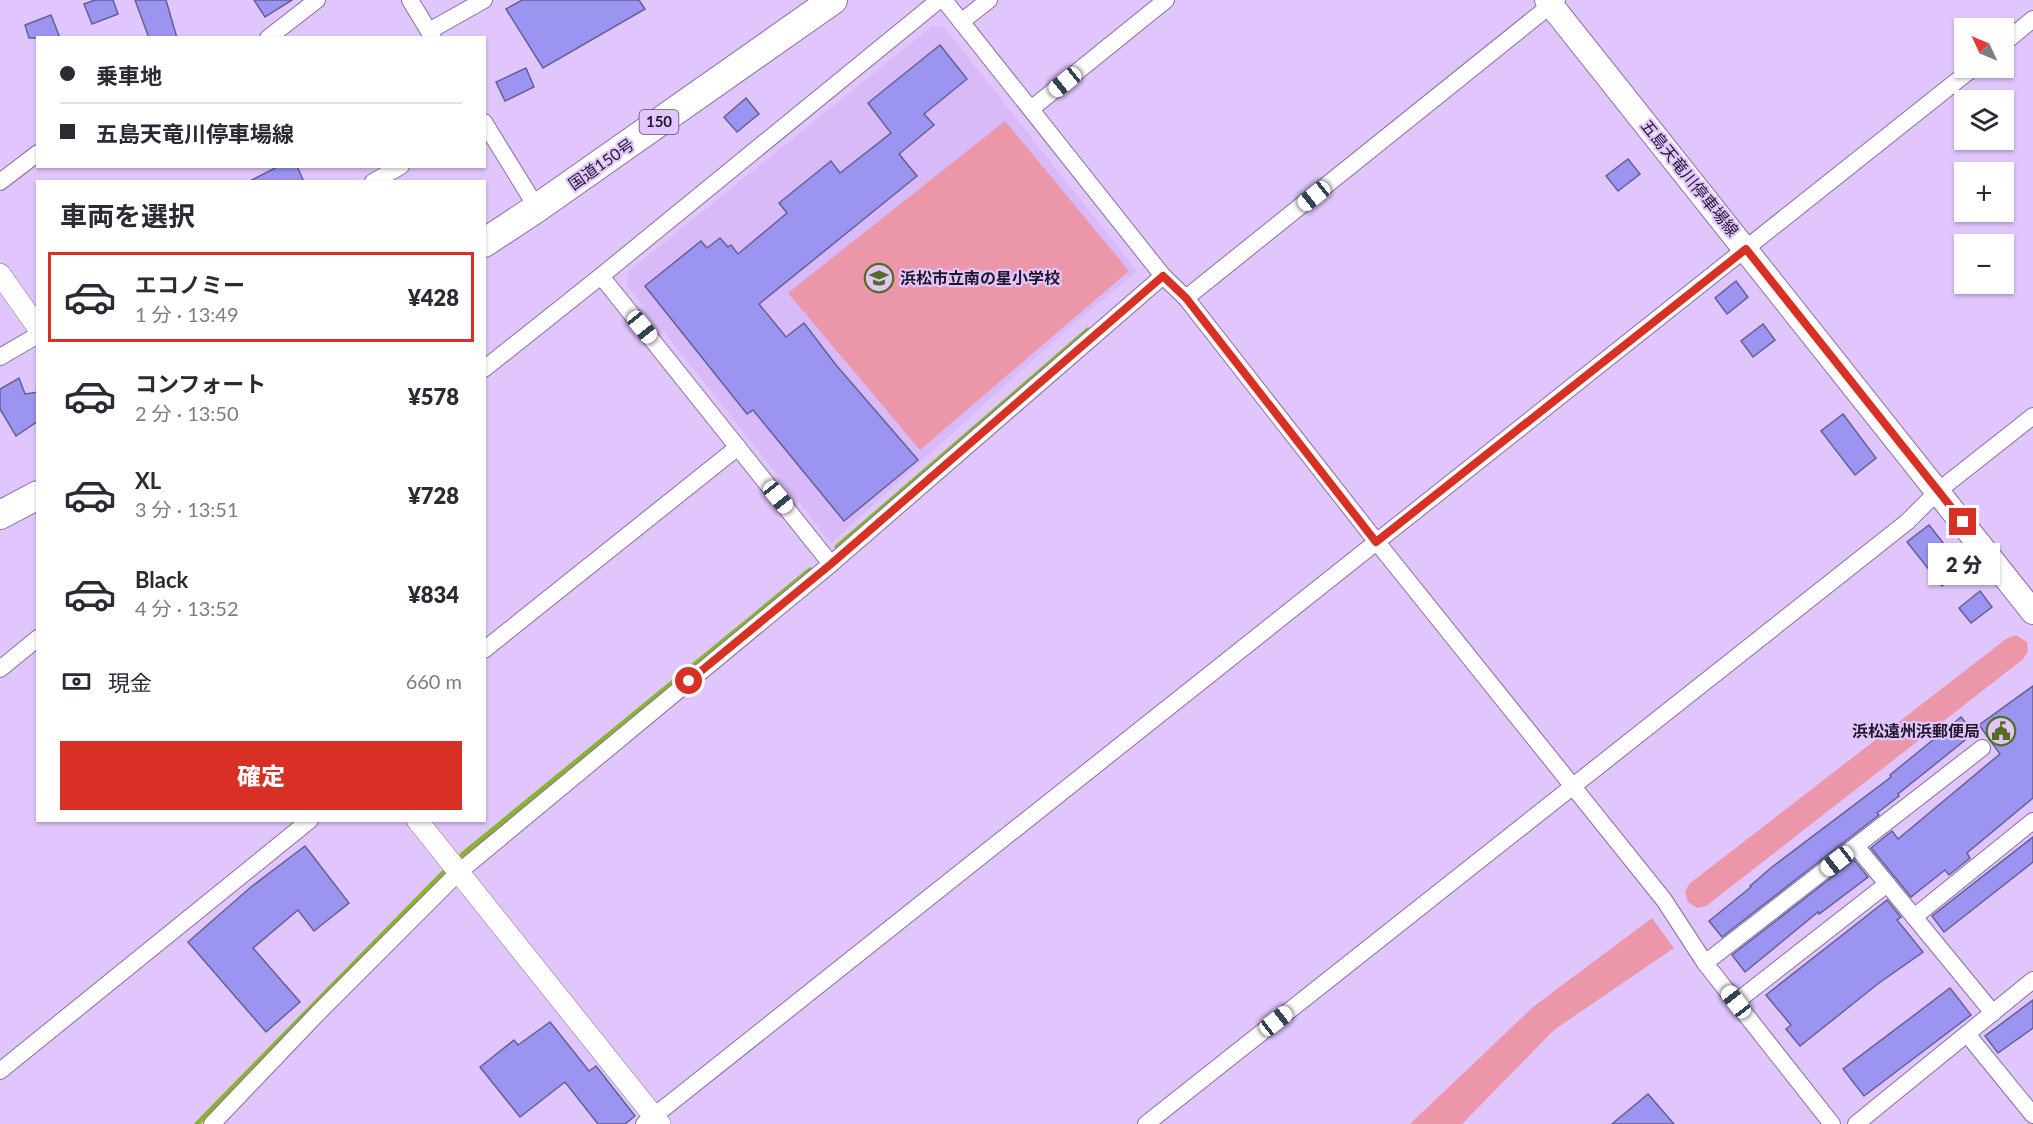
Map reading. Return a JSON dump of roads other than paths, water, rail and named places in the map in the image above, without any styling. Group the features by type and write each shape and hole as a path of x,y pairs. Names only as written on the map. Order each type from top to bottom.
{"highway":[{"name":"国道150号","path":"486,242 833,0"},
{"path":"0,515 36,496"}],"main road":[{"name":"五島天竜川停車場線","path":"1552,2 2033,612"}],"street":[{"path":"271,36 317,0"},
{"path":"410,0 431,34 484,0"},
{"path":"486,367 939,0"},
{"path":"944,0 1163,276 1186,298 1376,542 1664,900 1705,963 1832,1124"},
{"path":"962,22 989,0"},
{"path":"1031,109 1166,0"},
{"path":"1186,298 1552,2"},
{"path":"2014,34 2033,19"},
{"path":"419,822 653,1121 1960,78"},
{"path":"486,125 537,208"},
{"path":"0,182 36,155"},
{"path":"376,180 398,168"},
{"path":"0,274 36,325"},
{"path":"601,276 831,564"},
{"path":"212,1124 318,1013 459,872 831,564 1163,276"},
{"path":"0,357 36,336"},
{"path":"1146,1124 1907,522 1938,491 2033,416"},
{"path":"486,648 738,447"},
{"path":"0,669 36,640"},
{"path":"1705,963 1982,748"},
{"path":"1914,917 2033,821"},
{"path":"0,1071 308,822"},
{"path":"1856,846 1993,1013"},
{"path":"1736,1002 1887,885"},
{"path":"1856,1124 2033,980"},
{"path":"1967,1034 2030,1106"}],"waterway":[{"path":"837,547 1088,330"},
{"path":"462,855 810,570"},
{"path":"197,1124 443,873"}],"place":[{"name":"浜松市立南の星小学校","path":"879,278"},
{"name":"浜松遠州浜郵便局","path":"2001,731"}]}
